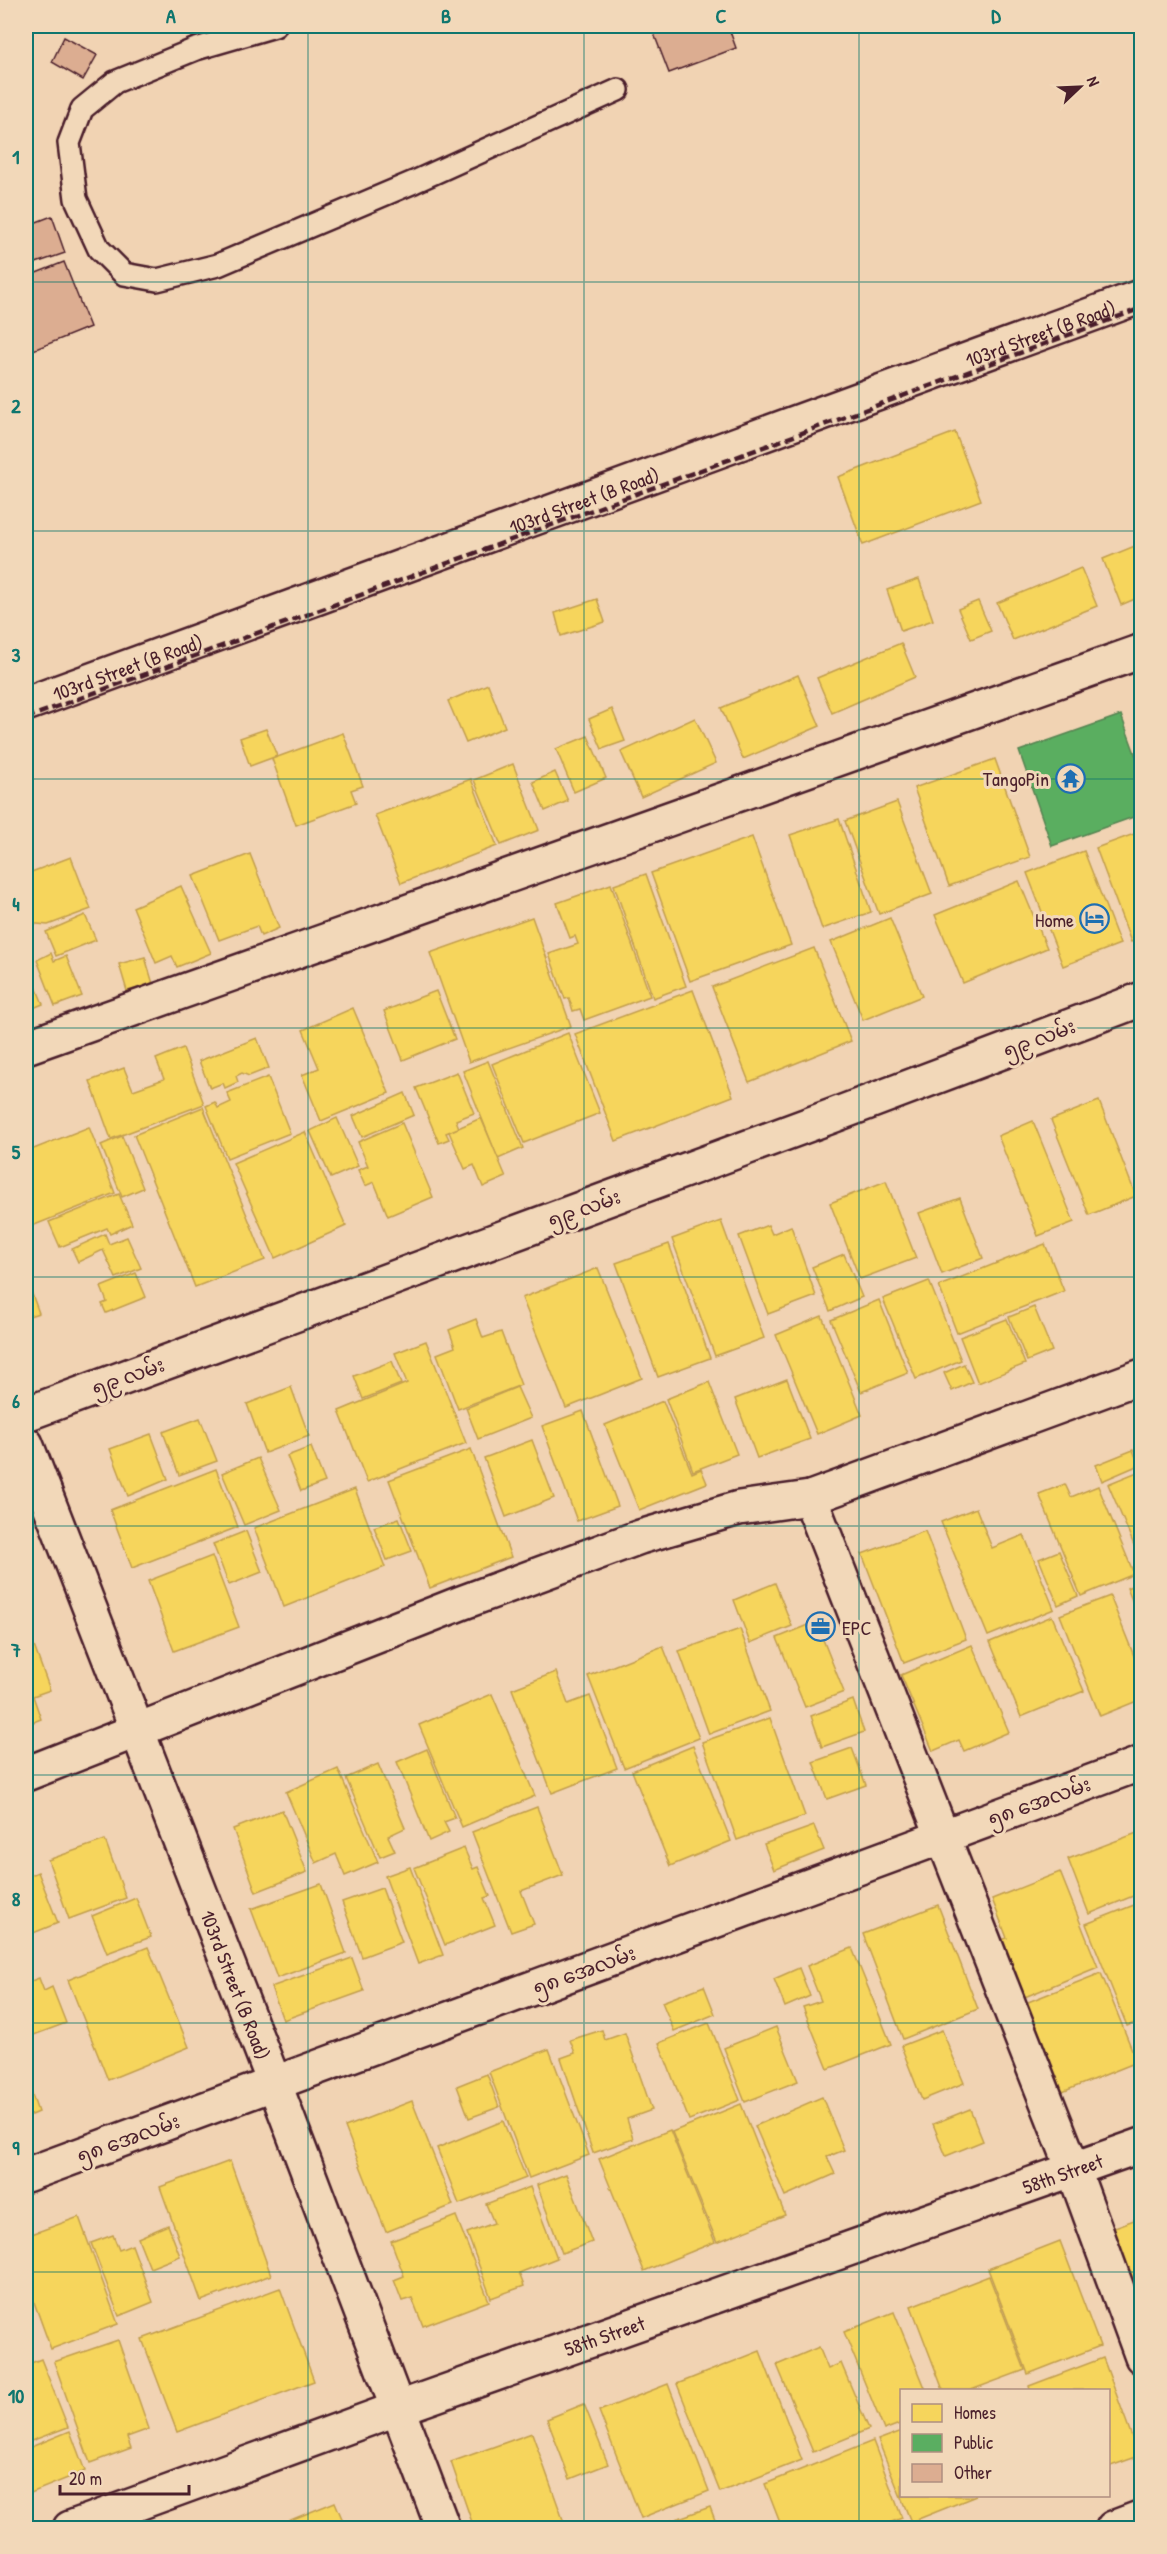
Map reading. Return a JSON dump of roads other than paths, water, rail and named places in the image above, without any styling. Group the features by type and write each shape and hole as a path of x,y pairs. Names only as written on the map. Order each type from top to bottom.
{"street":[{"name":"103rd Street (B Road)","path":"26,704 1142,296"},
{"path":"26,1047 1142,651"},
{"name":"၅၉ လမ်း","path":"26,1414 1142,999"},
{"path":"26,1774 461,1603 640,1538 739,1508 810,1498 1142,1376"},
{"name":"103rd Street (B Road)","path":"26,1444 275,2085 444,2529"},
{"path":"810,1498 1074,2171 1142,2357"},
{"name":"၅၈ အေလမ်း","path":"26,2175 275,2085 1142,1763"},
{"name":"58th Street","path":"70,2529 399,2408 1074,2171 1142,2145"},
{"path":"1113,2529 1142,2517"}],"lane":[{"path":"276,26 196,49 114,82 82,109 69,143 76,200 99,249 124,274 156,280 219,265 414,182 618,90"}],"railway":[{"path":"26,718 1142,308"}],"place":[{"name":"TangoPin","path":"1070,778"},
{"name":"Home","path":"1095,919"},
{"name":"EPC","path":"821,1627"}]}
